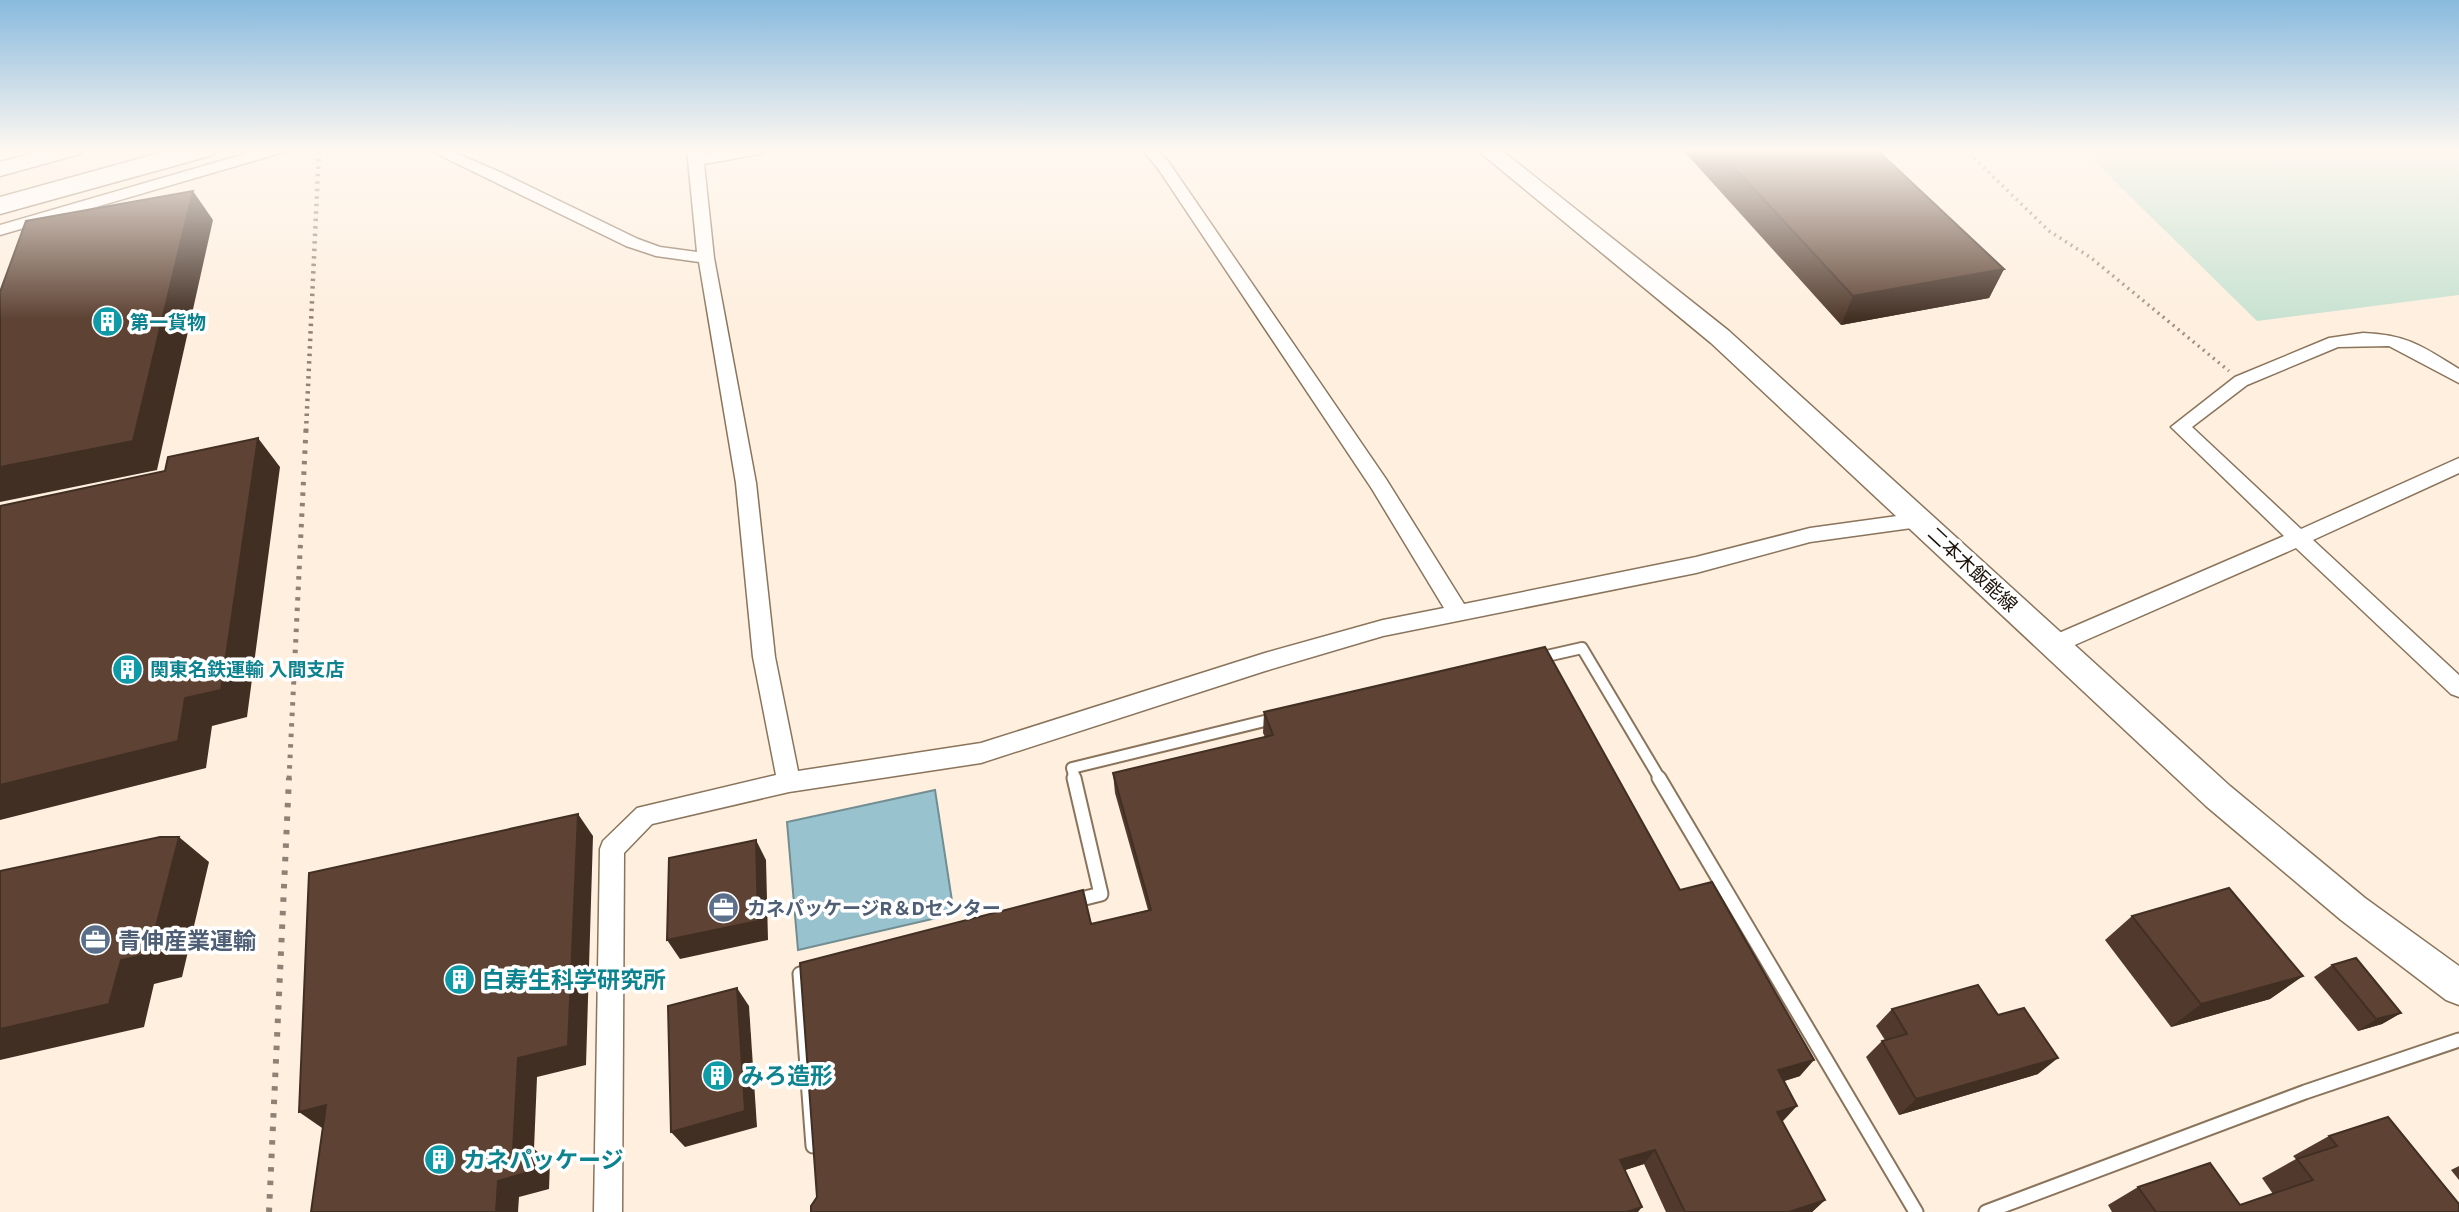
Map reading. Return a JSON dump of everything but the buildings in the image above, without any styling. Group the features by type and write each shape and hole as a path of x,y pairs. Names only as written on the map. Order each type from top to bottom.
{"main road":[{"name":"二本木飯能線","path":"1558,206 1700,319 2218,796 2353,909 2459,988"}],"street":[{"path":"0,230 84,206"},
{"path":"553,206 592,227 662,253 685,258 706,258"},
{"path":"701,206 706,258 746,483 764,657 789,782"},
{"path":"1191,206 1379,484 1458,611"},
{"path":"2459,377 2417,351 2392,340 2335,342 2241,381 2180,427 2459,688"},
{"path":"2053,645 2459,465"},
{"path":"608,1212 612,849 645,815 789,782 981,753 1265,662 1383,628 1696,565 1810,535 1920,520"}],"lane":[{"path":"1528,660 1582,648 1916,1212"},
{"path":"1060,904 1101,894 1072,768 1289,715"},
{"path":"814,1157 800,974 826,967"},
{"path":"1986,1212 2293,1097 2459,1040"}],"path":[{"path":"2024,206 2049,230 2090,257 2241,381"}],"green space":[{"path":"2140,206 2459,206 2459,295 2257,321"}],"water":[{"path":"935,790 954,914 798,950 787,822"}],"railway":[{"path":"306,431 316,206"},
{"path":"289,779 306,429"},
{"path":"269,1212 289,778"}],"place":[{"name":"第一貨物","path":"107,322"},
{"name":"関東名鉄運輸 入間支店","path":"127,669"},
{"name":"カネパッケージR＆Dセンター","path":"724,908"},
{"name":"青伸産業運輸","path":"95,940"},
{"name":"白寿生科学研究所","path":"459,979"},
{"name":"みろ造形","path":"718,1075"},
{"name":"カネパッケージ","path":"440,1159"}]}
